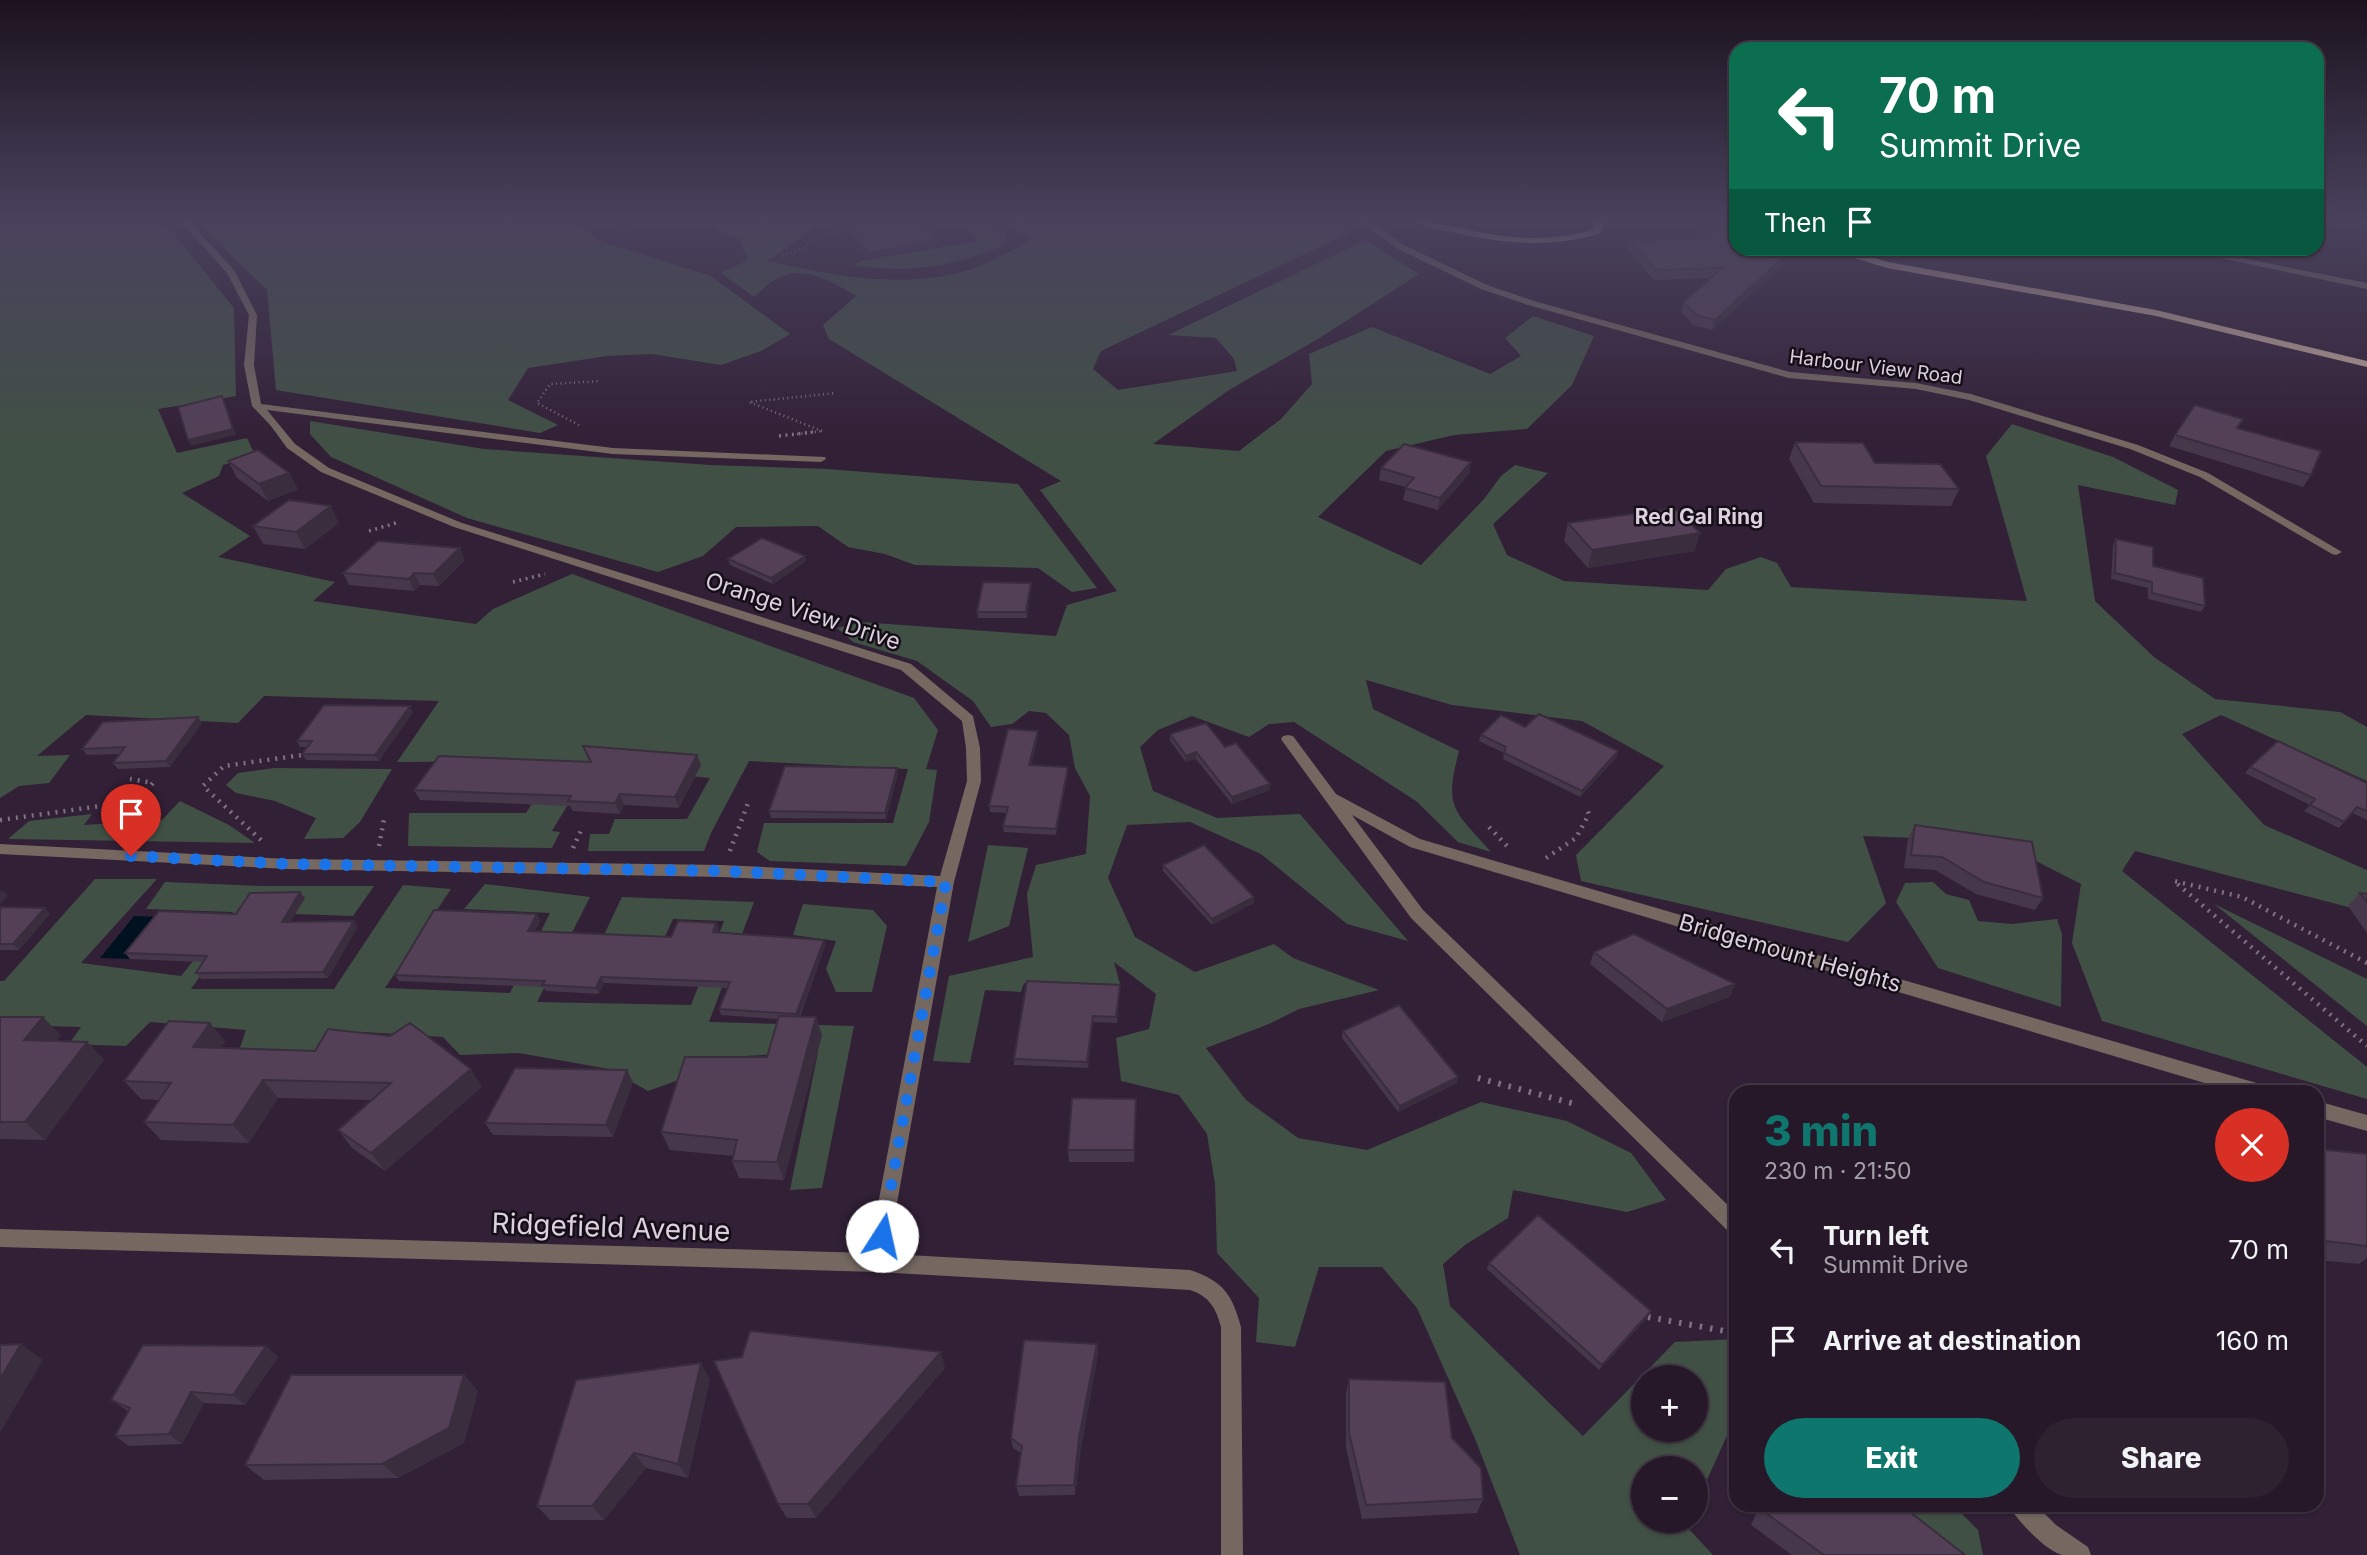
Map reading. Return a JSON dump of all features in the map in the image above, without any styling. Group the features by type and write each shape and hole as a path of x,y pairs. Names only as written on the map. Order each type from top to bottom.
{"main road":[{"path":"2053,295 2156,313 2367,364"}],"street":[{"path":"243,295 253,315 249,365 257,406 613,451 821,459"},
{"name":"Harbour View Road","path":"1505,295 1789,375 1916,386 1971,397 2134,447 2204,475 2336,552"},
{"name":"Orange View Drive","path":"257,406 275,424 290,446 325,470 458,525 906,667 968,719 973,748 974,781 946,882 877,1263"},
{"name":"Bridgemount Heights","path":"1288,739 1417,914 1729,1219"},
{"name":"Bridgemount Heights","path":"1328,796 1415,843 2236,1085"},
{"path":"0,849 288,864 722,871 946,882"},
{"path":"2324,1111 2367,1124"},
{"name":"Ridgefield Avenue","path":"0,1238 877,1263 1190,1280 1205,1284 1217,1292 1227,1308 1231,1327 1232,1555"},
{"path":"2027,1512 2048,1533 2080,1555"}],"path":[{"path":"586,429 537,403 550,384 601,381"},
{"path":"823,431 749,402 836,393"},
{"path":"288,864 203,786 224,766 302,755"},
{"path":"0,820 137,801 153,783 130,779"},
{"path":"722,871 748,803"},
{"path":"1540,880 1547,855 1576,838 1589,814 1586,807"},
{"path":"2367,962 2242,897 2174,881 2367,1046"},
{"path":"1478,1078 1625,1118"},
{"path":"1648,1317 1729,1332"}],"green space":[{"path":"0,295 223,295 234,308 236,396 158,409 177,453 247,438 255,455 223,465 219,476 182,493 250,536 218,557 335,582 313,601 476,624 493,609 572,574 914,698 938,730 926,769 937,770 929,822 906,866 770,861 757,852 764,823 893,823 908,769 749,761 704,851 588,851 590,834 609,834 615,819 687,819 710,778 591,766 552,831 560,832 552,848 408,846 409,813 526,813 559,761 397,762 439,701 264,696 238,723 86,715 37,756 70,755 49,783 19,786 0,798"},
{"path":"267,295 736,295 790,334 761,351 721,365 652,354 607,356 528,368 508,400 558,425 540,433 276,390"},
{"path":"854,295 1220,295 1101,351 1093,369 1118,390 1237,371 1234,359 1216,338 1168,335 1252,295 1387,295 1318,339 1229,390 1153,444 1239,451 1281,419 1312,384 1309,354 1372,327 1490,374 1521,356 1505,338 1533,316 1594,336 1572,385 1527,429 1454,435 1386,451 1318,517 1421,565 1484,499 1501,476 1515,465 1548,473 1493,524 1507,555 1564,581 1708,590 1726,569 1761,557 1777,563 1791,587 2027,601 1986,456 2012,424 2113,457 2178,490 2175,505 2078,485 2095,601 2154,657 2215,699 2340,712 2367,727 2367,781 2221,715 2182,734 2264,825 2367,870 2367,912 2135,851 2122,871 2367,1067 2367,1099 2102,1021 2072,943 2081,884 2032,859 1967,840 1863,836 1886,903 1848,942 1581,881 1576,855 1664,766 1582,721 1452,705 1366,680 1373,709 1459,751 1452,785 1455,807 1491,852 1458,842 1416,801 1294,722 1269,724 1249,737 1192,716 1158,730 1140,747 1153,791 1217,818 1300,814 1408,941 1347,924 1261,854 1190,822 1127,825 1108,878 1135,937 1195,972 1274,944 1293,958 1379,990 1299,1009 1269,1024 1206,1048 1246,1100 1298,1138 1367,1150 1481,1102 1567,1121 1631,1153 1666,1200 1627,1212 1513,1190 1508,1218 1465,1245 1443,1264 1450,1306 1583,1436 1631,1387 1631,1442 1708,1442 1708,1365 1652,1365 1675,1342 1729,1339 1729,1431 1708,1478 1708,1456 1631,1456 1631,1533 1693,1533 1713,1555 1520,1555 1476,1441 1417,1308 1382,1267 1319,1267 1295,1347 1256,1342 1259,1298 1217,1253 1215,1184 1207,1134 1179,1095 1121,1081 1116,1038 1149,1029 1156,994 1114,962 1120,984 1024,983 1021,992 985,990 970,1063 933,1061 949,976 1033,957 1027,894 1036,865 1086,854 1090,796 1075,768 1069,735 1046,713 1029,711 1012,724 991,727 973,701 917,661 853,642 837,628 860,622 1056,636 1067,605 1117,591 1040,490 1061,481 829,339 823,325 856,296"},
{"path":"310,421 484,449 710,465 827,469 1018,484 1097,588 1072,592 1038,568 915,565 885,554 848,547 818,526 736,527 703,556 658,572 467,518 331,457 310,434"},
{"path":"275,768 392,769 360,822 343,838 304,839 316,818 275,801 236,793 226,785 238,773"},
{"path":"180,801 229,825 255,843 8,839 29,821 92,814 84,825 162,820"},
{"path":"988,845 1028,848 1009,926 968,942"},
{"path":"95,879 157,879 81,963 181,976 233,912 146,909 165,882 263,886 374,886 353,916 295,914 304,898 255,899 191,989 334,989 403,885 451,889 385,988 510,993 550,913 464,909 485,884 590,897 537,1002 691,1005 724,921 673,919 664,939 603,937 622,897 754,902 709,1022 854,1026 822,1188 790,1190 818,1052 745,1056 735,1082 693,1075 648,1091 609,1069 519,1053 460,1055 443,1037 365,1032 342,1054 237,1056 246,1030 150,1022 126,1046 69,1044 81,1027 10,1025 0,1037 0,981 4,981"},
{"path":"1933,882 1946,894 1969,900 1978,921 2012,924 2057,919 2062,934 2061,1007 1938,968 1896,902 1905,883"},
{"path":"803,904 873,910 887,926 872,992 836,992 826,969 836,941 793,935"},
{"path":"2214,904 2367,979 2367,1026"},
{"path":"1911,1512 1960,1512 1978,1530 1983,1555 1963,1555"}],"water":[{"path":"134,916 164,917 130,959 100,958"}],"building":[{"path":"1692,295 1742,295 1715,320 1696,315 1684,302"},
{"path":"222,396 233,429 188,440 178,407"},
{"path":"2195,405 2243,419 2237,428 2321,451 2311,475 2175,435"},
{"path":"1795,442 1863,443 1875,463 1940,464 1959,489 1821,486"},
{"path":"1404,444 1471,462 1440,498 1405,488 1414,478 1381,468"},
{"path":"258,450 289,473 259,484 228,461"},
{"path":"289,500 331,506 296,532 253,526"},
{"path":"1674,508 1700,533 1592,550 1568,523"},
{"path":"762,538 805,556 771,578 728,559"},
{"path":"2116,539 2153,547 2153,566 2203,578 2205,606 2152,593 2152,582 2115,573"},
{"path":"378,541 460,548 433,574 414,573 409,579 343,573"},
{"path":"983,582 1031,583 1026,612 977,612"},
{"path":"324,705 410,706 375,755 302,754 312,741 297,741"},
{"path":"1539,714 1618,751 1582,791 1504,753 1506,747 1481,735 1501,715 1525,727"},
{"path":"198,717 166,761 113,763 125,747 82,749 103,722"},
{"path":"1206,723 1225,747 1236,743 1270,784 1232,797 1196,752 1186,756 1170,734"},
{"path":"1008,729 1038,731 1029,765 1068,767 1056,829 1003,826 1008,807 989,806"},
{"path":"2278,741 2367,783 2367,811 2357,807 2344,822 2310,805 2315,799 2250,767"},
{"path":"583,746 697,755 675,797 620,794 615,803 568,801 571,796 414,790 439,756 591,762"},
{"path":"785,766 897,768 885,813 769,811"},
{"path":"1915,825 2032,842 2043,898 1984,882 1942,857 1911,855"},
{"path":"1204,845 1254,897 1212,919 1163,865"},
{"path":"300,892 282,922 354,921 323,972 196,973 207,956 125,953 159,911 236,914 250,893"},
{"path":"0,907 45,908 13,944 0,944"},
{"path":"434,910 537,914 528,931 671,937 678,921 716,923 713,932 824,940 796,1014 719,1009 730,982 601,977 596,988 542,985 545,981 395,975"},
{"path":"1634,934 1735,984 1667,1009 1594,952"},
{"path":"1027,981 1120,985 1116,1017 1093,1016 1087,1062 1014,1059"},
{"path":"1399,1005 1458,1077 1400,1106 1343,1031"},
{"path":"779,1016 816,1017 777,1162 732,1161 737,1140 661,1132 685,1057 767,1057"},
{"path":"0,1017 43,1017 24,1040 87,1042 25,1122 0,1122"},
{"path":"169,1021 210,1023 193,1047 315,1051 328,1029 390,1036 410,1023 471,1069 371,1153 338,1130 391,1083 263,1080 233,1125 144,1122 171,1083 124,1081"},
{"path":"515,1068 627,1070 606,1125 485,1123"},
{"path":"1072,1098 1136,1099 1134,1150 1068,1150"},
{"path":"2324,1150 2367,1154 2367,1246 2324,1241"},
{"path":"1538,1215 1651,1311 1602,1365 1489,1263"},
{"path":"750,1331 941,1352 808,1504 778,1504 714,1361 742,1357"},
{"path":"1024,1340 1097,1344 1079,1438 1074,1485 1016,1486 1022,1446 1011,1438"},
{"path":"21,1344 0,1379 0,1345"},
{"path":"143,1345 266,1346 233,1395 191,1392 169,1434 115,1436 130,1408 111,1400"},
{"path":"701,1363 678,1464 634,1453 592,1506 537,1506 576,1380"},
{"path":"291,1375 464,1375 449,1428 382,1464 245,1465"},
{"path":"1349,1379 1445,1382 1452,1438 1481,1468 1483,1499 1366,1505 1349,1433"},
{"path":"1764,1512 1910,1512 1965,1555 1824,1555"}],"district":[{"name":"Red Gal Ring","path":"1699,516"}],"route":[{"path":"131,856 288,864 376,863 722,871 946,882 882,1236"}]}
